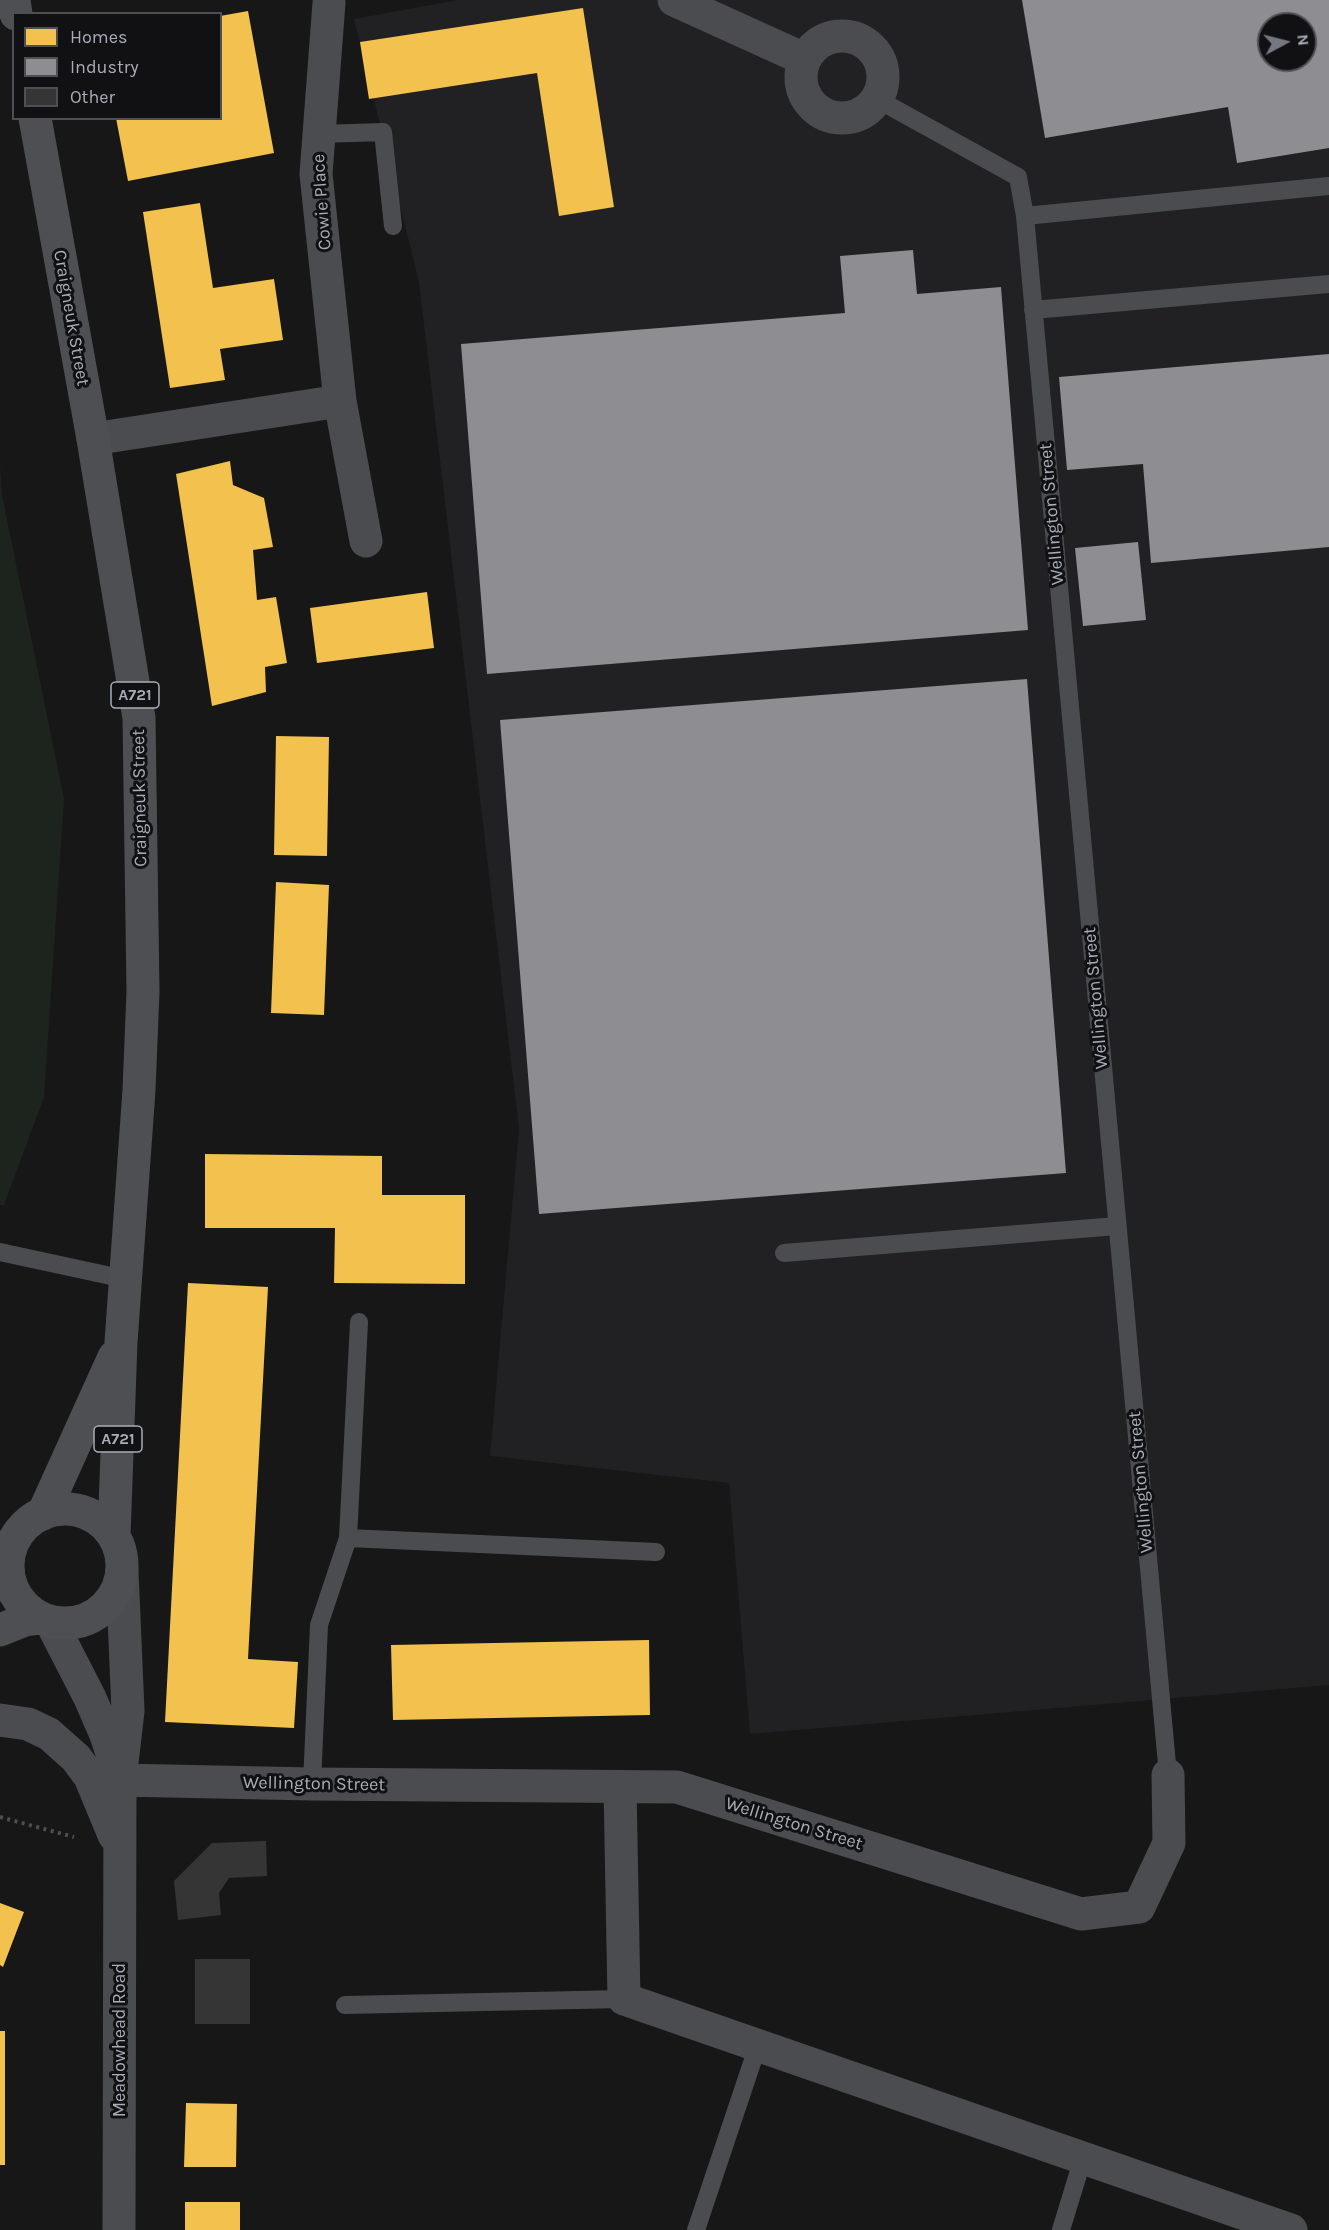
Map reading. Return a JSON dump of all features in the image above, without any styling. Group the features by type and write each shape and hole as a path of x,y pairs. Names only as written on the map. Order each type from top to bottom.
{"main road":[{"name":"Craigneuk Street","path":"35,120 93,439 139,718 143,992 140,1090 121,1342 114,1536"},
{"name":"Craigneuk Street","path":"43,1514 121,1342"},
{"name":"A721","path":"46,1620 32,1614 18,1600 4,1565 21,1529 35,1517 51,1510 70,1509 87,1513 102,1522 114,1536 122,1553 122,1571"},
{"path":"0,1630 25,1620 46,1620 70,1624 90,1618 106,1607 117,1591 122,1571"}],"street":[{"path":"674,0 804,59"},
{"name":"Cowie Place","path":"329,3 316,174 340,401 366,541"},
{"path":"835,35 861,40 872,48 880,59 883,72 882,86 877,99 868,109 849,117 829,116 816,110 806,99 801,86 800,72 804,59 812,48 835,35"},
{"path":"93,439 340,401"},
{"name":"Meadowhead Road","path":"119,2230 120,1780 128,1711 122,1571"},
{"name":"Meadowhead Road","path":"46,1620 85,1688 106,1735 120,1780"},
{"name":"Meadowhead Road","path":"0,1720 28,1724 49,1734 76,1758 90,1777 121,1850"},
{"name":"Wellington Street","path":"120,1780 677,1787 1081,1914 1139,1907 1169,1843 1168,1775"},
{"path":"620,1786 624,1999 1291,2230"}],"lane":[{"name":"Wellington Street","path":"877,99 1018,177 1033,310 1168,1775"},
{"path":"319,135 383,132 393,226"},
{"path":"1024,216 1329,186"},
{"path":"1033,310 1329,284"},
{"path":"784,1253 1117,1226"},
{"path":"0,1252 125,1279"},
{"path":"312,1784 320,1625 348,1538 359,1322"},
{"path":"348,1538 656,1552"},
{"path":"345,2005 624,1999"},
{"path":"696,2230 758,2045"},
{"path":"1061,2230 1083,2158"}],"path":[{"path":"0,1817 121,1850"}],"shaded area":[{"path":"458,0 1329,0 1329,1685 750,1734 729,1483 490,1456 519,1129 419,282 354,19"},
{"path":"0,465 2,495 64,799 44,1097 4,1205 0,1205"}],"building: Homes":[{"path":"583,8 614,207 559,216 537,73 369,99 360,42"},
{"path":"248,11 274,153 128,181 116,120 222,120 222,16"},
{"path":"200,203 213,288 274,279 283,340 220,349 225,380 170,388 143,212"},
{"path":"230,461 233,485 264,498 273,547 253,550 257,600 276,597 287,663 265,667 266,692 212,706 176,474"},
{"path":"427,592 434,648 317,663 310,608"},
{"path":"276,736 329,737 327,856 274,855"},
{"path":"276,882 329,885 324,1015 271,1013"},
{"path":"205,1154 382,1156 382,1195 465,1195 465,1284 334,1283 335,1228 205,1228"},
{"path":"188,1283 268,1287 248,1659 298,1662 294,1728 165,1722"},
{"path":"649,1640 650,1715 393,1720 391,1645"},
{"path":"0,1903 24,1912 3,1967 0,1965"},
{"path":"0,2031 5,2031 5,2165 0,2165"},
{"path":"186,2103 237,2104 236,2167 184,2167"},
{"path":"185,2202 240,2202 240,2230 185,2230"}],"building: Industry":[{"path":"1022,0 1329,0 1329,148 1237,163 1228,107 1045,138"},
{"path":"913,250 917,294 1001,287 1028,630 487,674 461,344 845,313 840,256"},
{"path":"1329,354 1329,547 1151,563 1143,464 1067,470 1059,377"},
{"path":"1138,542 1146,620 1083,626 1075,548"},
{"path":"1027,679 1066,1173 539,1214 500,720"}],"building: Other":[{"path":"266,1841 267,1876 229,1878 219,1893 221,1915 178,1920 174,1881 212,1843"},
{"path":"195,1959 250,1959 250,2024 195,2024"}]}
